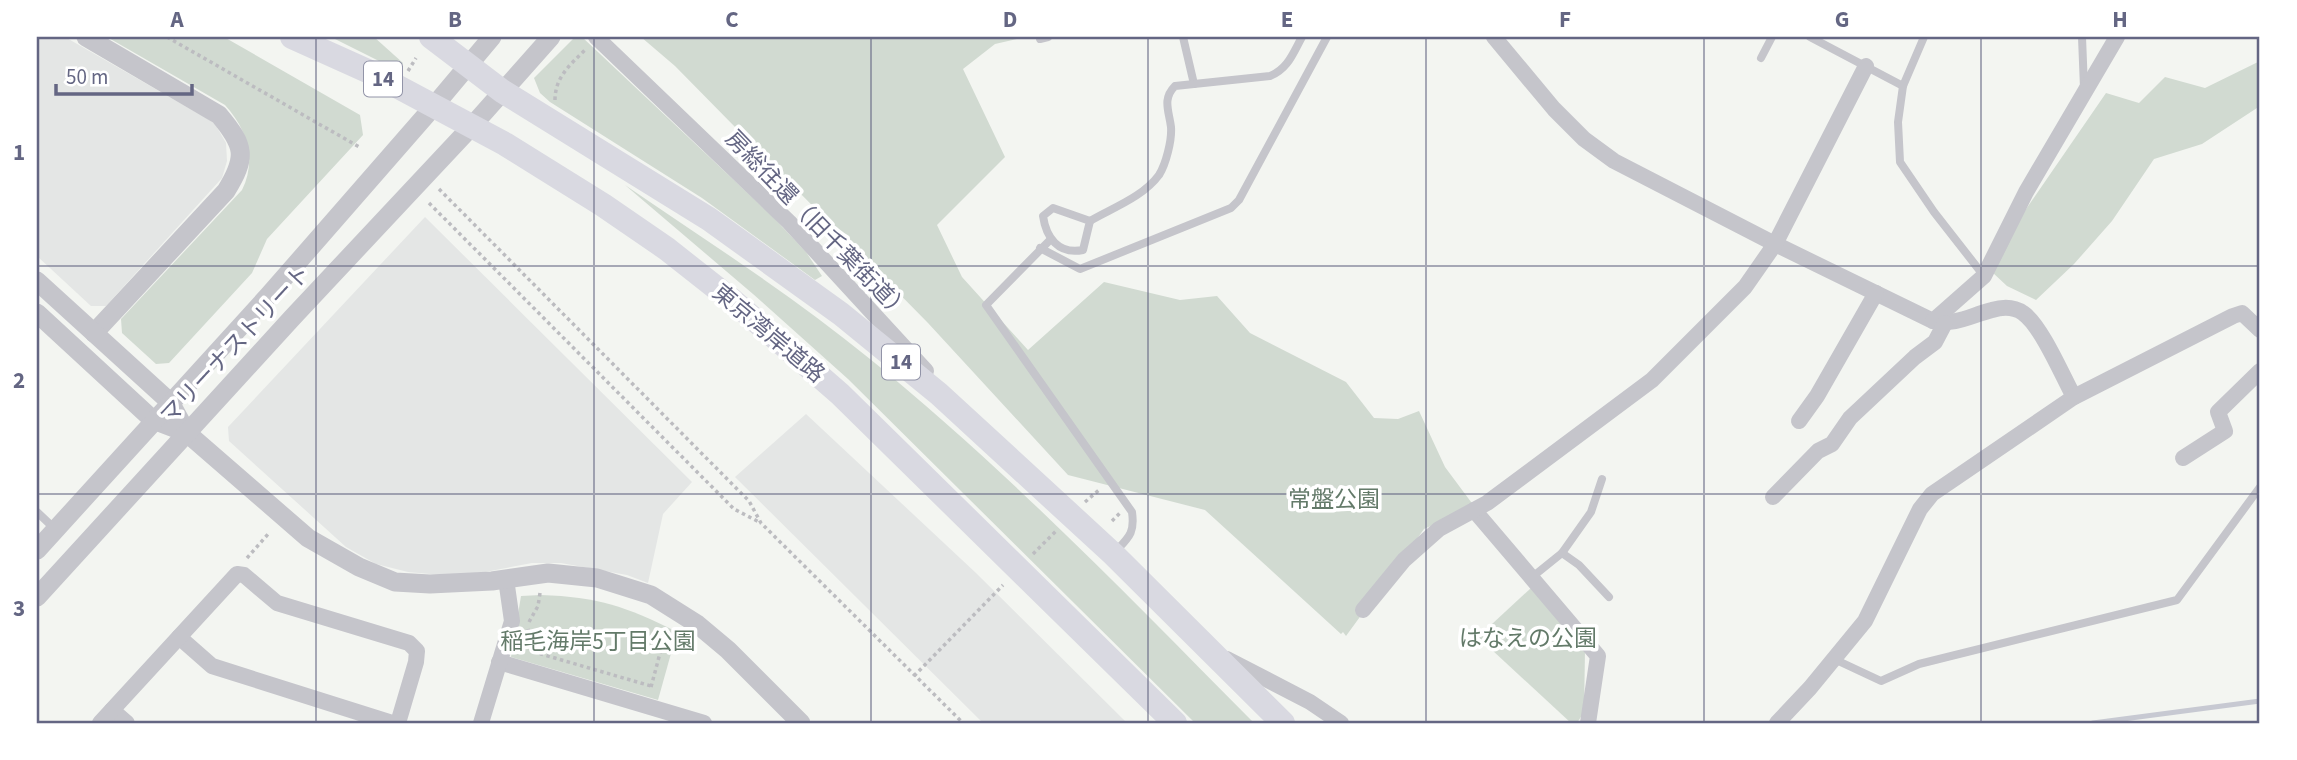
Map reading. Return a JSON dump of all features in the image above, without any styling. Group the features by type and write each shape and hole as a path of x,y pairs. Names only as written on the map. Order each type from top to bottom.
{"highway":[{"name":"東京湾岸道路","path":"292,37 372,74 505,144 645,234 733,301 796,353 850,403 1175,723"},
{"name":"14","path":"431,37 502,91 709,219 777,265 893,356 1001,450 1113,554 1283,723"}],"street":[{"path":"86,37 219,115 234,132 242,160 226,191 94,334"},
{"name":"マリーナストリート","path":"37,550 269,295 492,37"},
{"name":"マリーナストリート","path":"37,597 551,37"},
{"name":"房総往還（旧千葉街道）","path":"597,37 789,222 1001,450"},
{"path":"1494,37 1584,139 1614,161 1775,244 1939,322 2011,307 2024,313 2037,329 2074,397"},
{"path":"1773,497 1818,451 1832,444 1850,418 1935,342 1939,322 1984,276 2026,192 2117,37"},
{"path":"1363,610 1404,560 1439,528 1487,503 1652,380 1745,287 1775,244 1866,66"},
{"path":"37,281 170,402 187,433"},
{"path":"1799,421 1817,396 1876,293"},
{"path":"37,313 153,420 187,433 308,538 359,567 395,582 430,584 548,573 597,578 651,595 697,624 728,650 801,723"},
{"path":"1777,723 1864,621 1924,501 2074,397 2233,316 2242,313 2260,330"},
{"path":"2183,458 2225,430 2218,412 2260,371"},
{"path":"1474,510 1598,656 1588,723"},
{"path":"100,723 237,574 244,575 277,603 409,643 417,650 398,723"},
{"path":"481,723 512,621 506,579"},
{"path":"178,637 212,666 392,723"},
{"path":"1212,652 1310,702 1341,723"},
{"path":"499,662 704,723"},
{"path":"112,710 127,723"}],"lane":[{"path":"1182,37 1194,84"},
{"path":"1090,221 1053,208 1043,216 1045,232 1050,240 1066,248 1083,250 1090,221 1141,192 1159,174 1171,138 1166,103 1168,92 1175,86 1270,76 1280,72 1302,37"},
{"path":"1040,248 1080,270 1231,208 1239,200 1327,37"},
{"path":"1761,58 1772,37"},
{"path":"1810,37 1903,86"},
{"path":"1924,37 1903,86 1898,122 1900,162 1934,212 1984,276"},
{"path":"2082,37 2084,94"},
{"path":"1050,240 986,305 1132,512 1134,526 1129,537 1113,554"},
{"path":"1531,578 1562,553 1591,512 1602,478"},
{"path":"1834,659 1881,681 1919,664 2177,600 2260,487"},
{"path":"37,512 55,530"},
{"path":"1562,553 1579,565 1609,597"}],"path":[{"path":"167,37 360,148"},
{"path":"555,101 555,87 564,71 597,37"},
{"path":"406,74 416,58"},
{"path":"439,189 749,501 761,523 963,723"},
{"path":"429,203 734,509 761,523"},
{"path":"1078,508 1098,489 1105,497"},
{"path":"1112,521 1120,513 1113,505"},
{"path":"1029,558 1059,528"},
{"path":"240,575 241,565 269,533"},
{"path":"914,676 1010,578"},
{"path":"540,591 538,606 528,623 528,634 535,650 651,686"},
{"path":"646,706 668,621"}],"shaded area":[{"path":"37,37 65,37 206,118 215,124 226,143 227,161 222,178 106,306 91,306 37,256"},
{"path":"425,217 692,482 663,514 648,583 627,575 561,563 532,563 480,573 441,575 408,572 376,564 346,547 229,441 228,427"},
{"path":"806,414 976,573 1127,723 983,723 735,477"}],"green space":[{"path":"107,37 224,37 360,115 363,135 267,239 252,273 169,363 156,364 122,333 121,319 242,190 249,167 247,145 239,124 225,105"},
{"path":"331,37 374,37 403,63 399,71"},
{"path":"575,37 582,37 773,217 806,252 822,276 815,280 702,198 550,102 540,93 534,78"},
{"name":"常盤公園","path":"641,37 1025,37 995,44 963,69 1005,157 937,225 962,277 1028,350 1104,282 1180,300 1217,296 1250,333 1346,382 1374,418 1398,419 1419,411 1445,467 1474,506 1424,529 1346,636 1343,632 1341,634 1205,510 1068,475 928,323 675,66"},
{"path":"2260,61 2260,106 2202,144 2154,159 2112,221 2074,264 2036,300 2007,286 1992,272 2022,215 2106,93 2139,103 2165,77 2205,88"},
{"path":"625,185 811,313 921,401 1067,536 1254,723 1195,723 848,379"},
{"name":"はなえの公園","path":"1531,588 1585,650 1584,712 1577,723 1571,723 1478,637"},
{"name":"稲毛海岸5丁目公園","path":"521,596 579,598 611,605 677,632 658,700 511,657"}],"waterway":[{"path":"2093,723 2260,701"}]}
